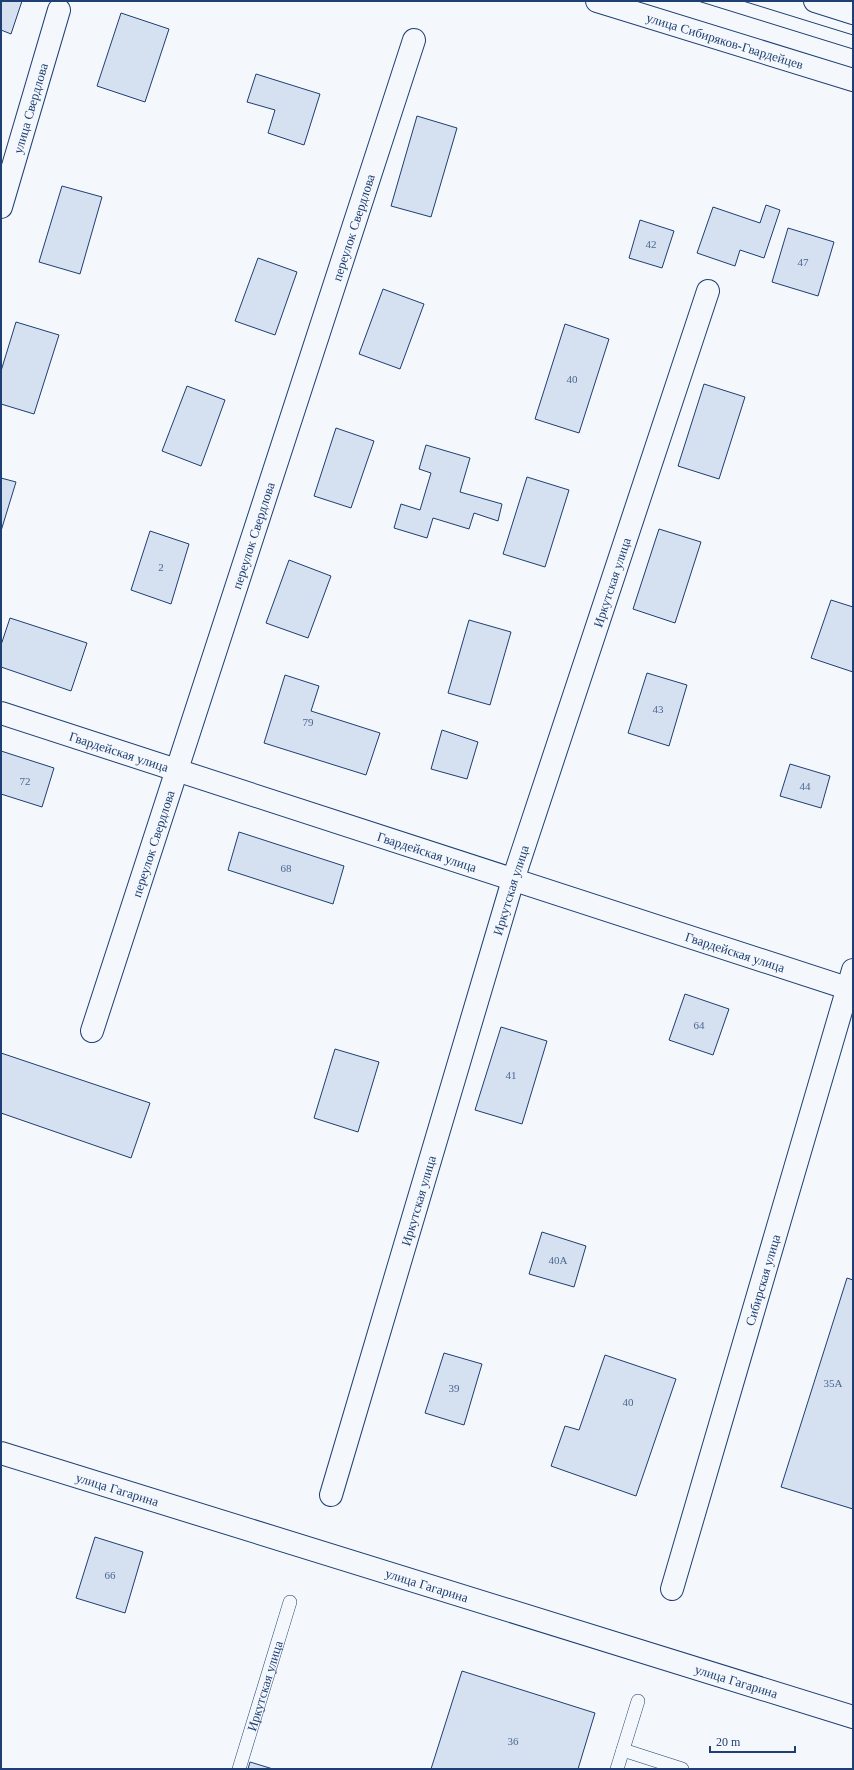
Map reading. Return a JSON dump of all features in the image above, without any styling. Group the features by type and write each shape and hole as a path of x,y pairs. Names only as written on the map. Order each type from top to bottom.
{"street":[{"name":"улица Сибиряков-Гвардейцев","path":"597,1 853,80"},
{"path":"815,1 853,13"},
{"name":"улица Свердлова","path":"1,207 59,10"},
{"name":"переулок Свердлова","path":"92,1031 414,40"},
{"name":"Иркутская улица","path":"332,1495 513,880 708,291"},
{"name":"Гвардейская улица","path":"1,713 513,880 851,983"},
{"name":"Сибирская улица","path":"672,1589 851,983"},
{"name":"улица Гагарина","path":"1,1453 853,1717"}],"lane":[{"name":"Иркутская улица","path":"239,1769 290,1602"},
{"path":"617,1769 638,1700"},
{"path":"623,1750 682,1769"}],"building":[{"path":"1,1 22,1 11,34 1,30"},
{"path":"121,13 169,29 145,102 97,86"},
{"path":"256,74 320,94 304,145 268,133 275,110 247,102"},
{"path":"417,116 457,128 431,217 391,206"},
{"path":"62,186 102,197 80,274 39,262"},
{"path":"766,205 780,210 764,258 740,250 735,266 697,253 713,207 760,223"},
{"path":"640,220 674,231 662,268 629,258"},
{"path":"788,228 834,242 818,296 772,282"},
{"path":"258,258 297,272 275,335 235,321"},
{"path":"383,289 424,304 400,369 359,354"},
{"path":"16,322 59,335 34,414 1,404 1,371"},
{"path":"565,324 609,339 579,433 535,419"},
{"path":"704,384 745,397 719,479 678,466"},
{"path":"187,386 225,400 201,466 162,451"},
{"path":"336,428 374,441 351,508 314,496"},
{"path":"426,445 470,458 460,492 502,504 498,521 474,513 469,529 433,518 427,538 394,528 401,504 420,510 431,473 419,469"},
{"path":"527,477 569,490 545,567 503,554"},
{"path":"1,478 16,482 1,531"},
{"path":"659,529 701,542 675,623 633,609"},
{"path":"150,531 189,544 171,604 131,590"},
{"path":"289,560 331,576 308,638 266,623"},
{"path":"831,600 853,607 853,672 811,658"},
{"path":"10,618 87,643 71,691 1,667 1,645"},
{"path":"469,620 511,632 490,705 448,693"},
{"path":"647,673 687,685 669,746 628,733"},
{"path":"285,675 319,686 311,711 380,733 366,775 264,743"},
{"path":"442,730 478,742 467,779 431,769"},
{"path":"1,751 54,768 42,807 1,794"},
{"path":"790,764 830,776 821,808 780,796"},
{"path":"239,832 344,866 333,904 228,870"},
{"path":"685,994 729,1009 713,1055 669,1040"},
{"path":"501,1027 547,1041 522,1124 475,1110"},
{"path":"335,1049 379,1062 358,1132 314,1118"},
{"path":"1,1053 150,1103 131,1158 1,1113"},
{"path":"542,1232 586,1246 574,1287 529,1274"},
{"path":"847,1278 853,1280 853,1509 781,1487"},
{"path":"444,1353 482,1364 464,1425 425,1413"},
{"path":"605,1355 676,1379 636,1496 551,1466 565,1426 579,1430"},
{"path":"95,1537 143,1552 125,1613 76,1598"},
{"path":"462,1671 595,1713 578,1769 431,1769"},
{"path":"250,1762 273,1769 248,1769"}],"tram line":[{"path":"698,1 853,49"},
{"path":"743,1 853,35"}]}
